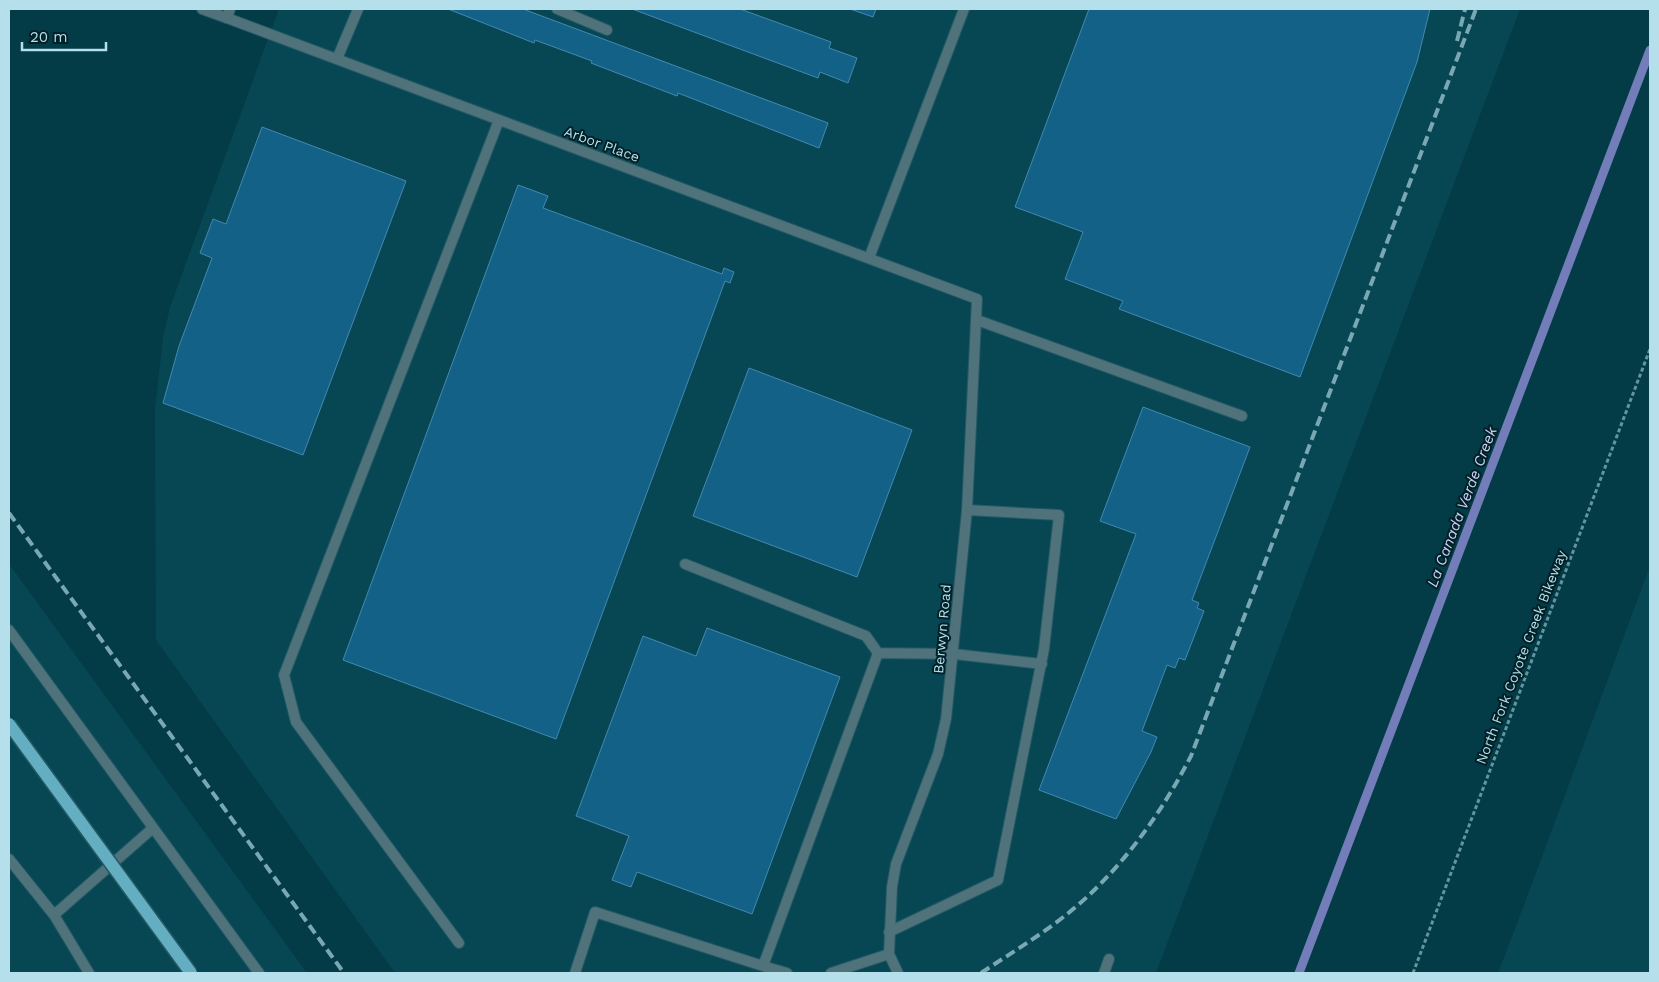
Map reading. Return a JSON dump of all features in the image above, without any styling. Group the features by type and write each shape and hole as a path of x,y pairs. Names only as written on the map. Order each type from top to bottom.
{"main road":[{"path":"9,724 191,973"}],"street":[{"name":"Arbor Place","path":"202,9 229,13 337,60 977,299"},
{"path":"337,60 358,9"},
{"path":"557,9 607,30"},
{"path":"868,258 964,9"},
{"path":"459,943 296,722 284,674 499,120"},
{"name":"Berwyn Road","path":"889,954 889,932 896,864 938,754 946,719 967,510 977,299"},
{"path":"977,320 1242,416"},
{"path":"889,932 998,880 1042,664 1059,516 967,510"},
{"path":"685,564 866,636 878,653"},
{"path":"9,630 259,973"},
{"path":"878,653 954,654 1042,664"},
{"path":"763,966 878,653"},
{"path":"54,916 153,828"},
{"path":"9,859 54,916 89,973"},
{"path":"575,973 595,912 787,973"},
{"path":"832,973 889,954 898,973"},
{"path":"1104,973 1109,960"}],"path":[{"name":"North Fork Coyote Creek Bikeway","path":"1413,973 1650,349"}],"shaded area":[{"path":"279,9 1520,9 1156,973 395,973 156,640 155,409 163,338 170,307"},
{"path":"9,564 307,973 9,973"},
{"path":"1650,566 1650,973 1498,973 1524,905"}],"building":[{"path":"448,9 523,9 828,123 819,148 678,93 677,96 591,63 592,61 535,40 534,43"},
{"path":"632,9 740,9 831,42 829,48 857,58 848,83 820,72 818,78"},
{"path":"850,9 876,9 873,17"},
{"path":"1089,9 1430,9 1417,62 1300,377 1119,309 1123,301 1065,279 1083,232 1015,207"},
{"path":"262,127 406,181 303,455 163,403 179,346 212,258 200,253 213,219 226,224"},
{"path":"518,185 548,196 543,208 722,274 724,268 734,272 730,283 725,281 556,739 343,660"},
{"path":"749,368 912,430 857,577 693,516"},
{"path":"1143,407 1250,447 1192,600 1199,603 1197,608 1204,611 1185,660 1179,658 1175,668 1167,665 1142,731 1157,737 1116,819 1039,790 1136,534 1100,521"},
{"path":"707,628 840,677 752,914 637,872 631,887 612,880 629,836 576,816 643,636 696,656"}],"waterway":[{"name":"La Canada Verde Creek","path":"1299,973 1650,50"}],"railway":[{"path":"1457,41 1465,9"},
{"path":"981,973 1055,924 1095,889 1127,855 1155,817 1191,756 1476,9"},
{"path":"9,513 344,973"}]}
